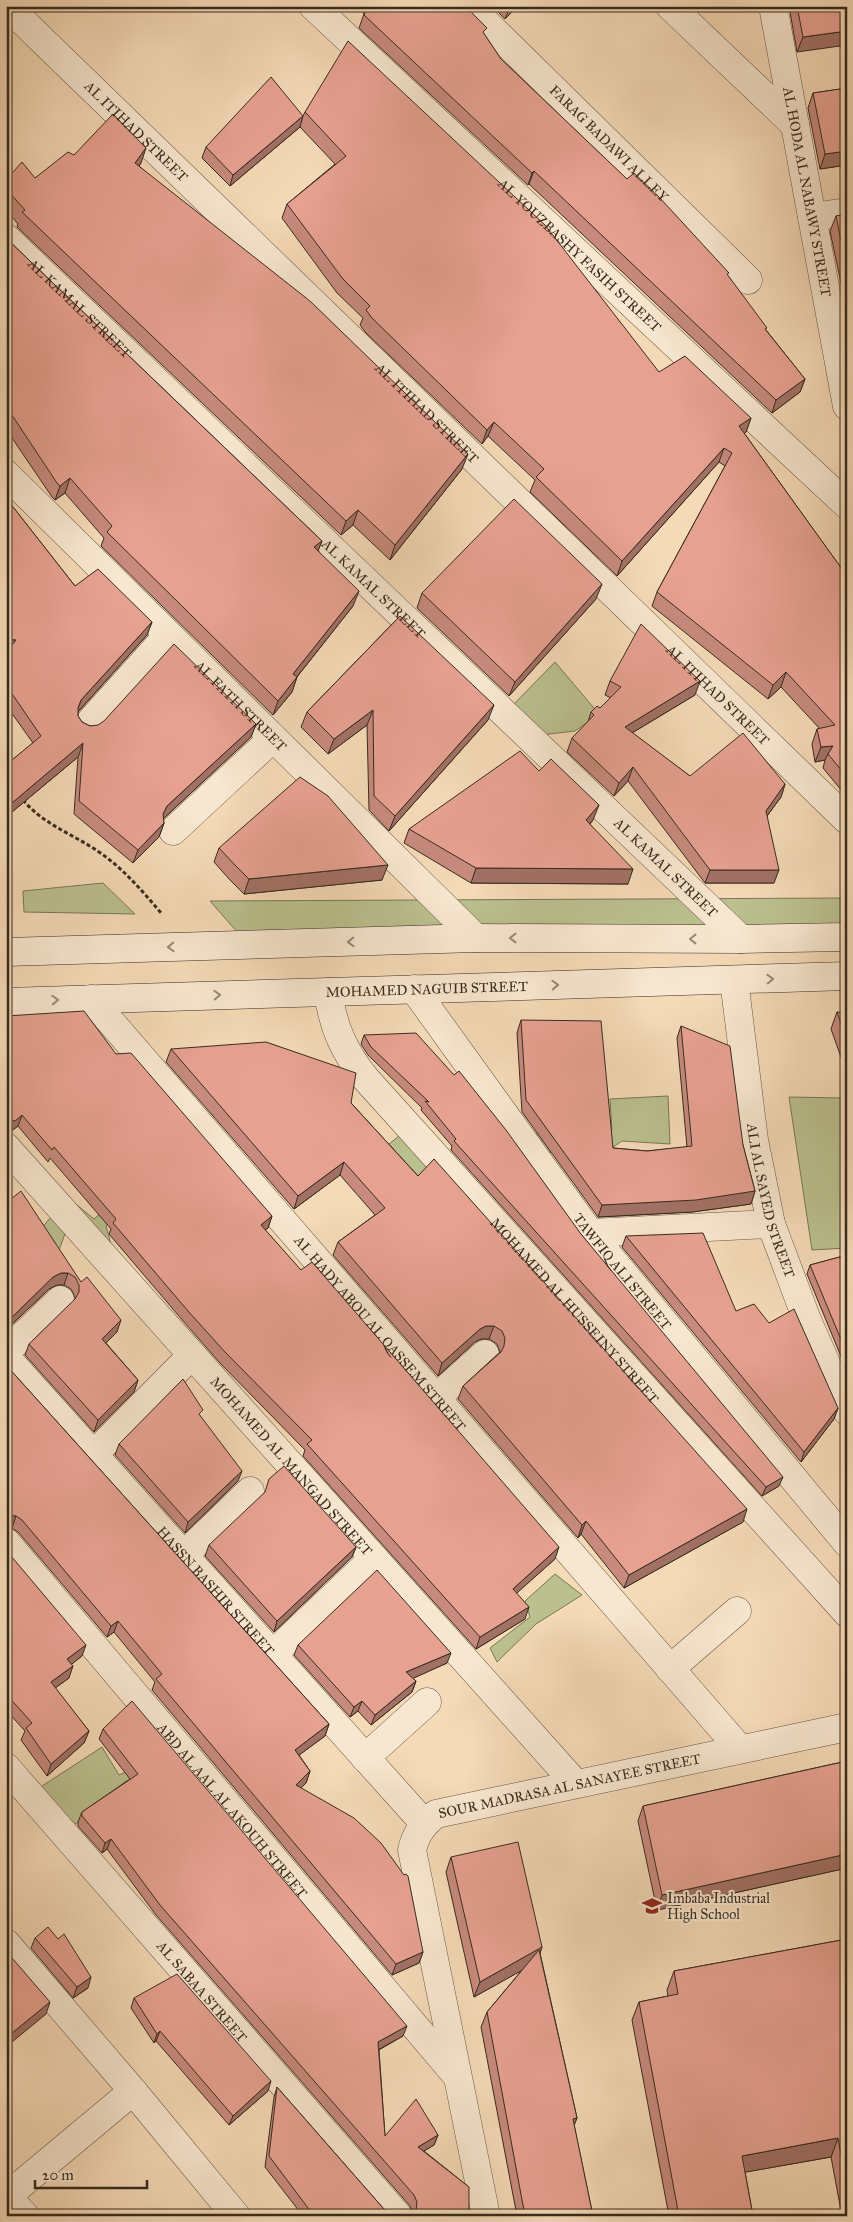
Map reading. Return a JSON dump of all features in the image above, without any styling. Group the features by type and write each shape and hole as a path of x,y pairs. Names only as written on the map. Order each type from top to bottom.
{"street":[{"name":"AL ITIHAD STREET","path":"7,6 847,820"},
{"name":"AL YOUZBASHY FASIH STREET","path":"313,6 847,505"},
{"name":"FARAG BADAWI ALLEY","path":"469,6 748,280"},
{"path":"670,6 795,125"},
{"name":"AL HODA AL NABAWY STREET","path":"773,6 847,406"},
{"path":"812,217 847,212"},
{"name":"AL KAMAL STREET","path":"6,238 741,939"},
{"name":"AL FATH STREET","path":"6,474 476,938"},
{"path":"88,724 168,635"},
{"path":"173,831 273,738"},
{"path":"6,952 476,938 741,939 847,937"},
{"name":"MOHAMED NAGUIB STREET","path":"6,1002 847,976"},
{"name":"ALI AL SAYED STREET","path":"734,980 754,1140 772,1224 807,1320 847,1411"},
{"name":"TAWFIQ ALI STREET","path":"414,989 590,1233 847,1544"},
{"name":"MOHAMED AL HUSSEINY STREET","path":"328,992 331,1016 339,1039 351,1060 366,1079 847,1613"},
{"name":"AL HADY ABOU AL QASSEM STREET","path":"91,999 739,1748"},
{"name":"MOHAMED AL MANGAD STREET","path":"6,1147 576,1784"},
{"path":"590,1233 772,1224"},
{"path":"6,1352 60,1300"},
{"path":"436,1398 486,1354"},
{"path":"94,1454 192,1355"},
{"name":"HASSN BASHIR STREET","path":"6,1357 424,1823"},
{"path":"184,1555 250,1491"},
{"name":"ABD AL AAL AL AKOUH STREET","path":"6,1542 458,2078"},
{"path":"273,1654 374,1558"},
{"path":"670,1669 737,1611"},
{"path":"365,1758 427,1702"},
{"name":"SOUR MADRASA AL SANAYEE STREET","path":"486,2216 412,1850 416,1836 424,1823 436,1814 739,1748 847,1727"},
{"name":"AL SABAA STREET","path":"6,1766 398,2216"},
{"path":"6,1943 134,2090 236,2216"},
{"path":"11,2201 134,2090"}],"path":[{"path":"17,793 27,806 56,829 98,852 128,875 191,947"}],"green space":[{"path":"555,662 599,714 575,731 541,735 510,708"},
{"path":"103,883 135,914 24,912 23,891"},
{"path":"847,898 847,930 239,934 210,901"},
{"path":"668,1096 670,1144 622,1141 604,1153 542,1152 536,1134 612,1130 610,1099"},
{"path":"789,1097 842,1098 847,1108 847,1248 812,1250"},
{"path":"405,1131 429,1165 418,1176 367,1162"},
{"path":"125,1191 134,1201 106,1226 112,1248 66,1231 58,1253 41,1229 55,1212 71,1200 94,1219"},
{"path":"555,1574 582,1595 536,1624 497,1662 490,1648 530,1617 525,1601"},
{"path":"102,1747 119,1775 139,1766 140,1790 126,1781 73,1826 36,1790"}],"building":[{"path":"369,6 465,6 487,28 483,32 501,59 627,179 634,173 659,197 729,273 727,274 767,328 765,329 805,379 776,400 534,171 532,173 364,15"},
{"path":"797,6 847,6 847,31 803,37"},
{"path":"348,41 545,225 659,372 685,356 751,418 739,426 847,576 847,777 828,754 833,746 821,747 817,729 835,725 786,672 773,685 657,592 732,453 724,448 622,561 536,477 544,469 494,422 487,430 372,318 366,310 370,306 343,279 287,204 346,156 305,112"},
{"path":"271,77 303,116 233,175 206,147"},
{"path":"847,88 847,151 825,154 813,93"},
{"path":"113,114 146,148 135,163 310,301 468,454 395,545 358,510 346,521 22,212 25,210 6,189 6,180 22,162 35,178 68,152 74,155"},
{"path":"847,214 847,270 836,216"},
{"path":"6,238 322,541 314,547 359,591 293,674 297,677 278,701 107,532 112,526 70,478 60,486 57,483 6,406"},
{"path":"6,498 75,586 98,569 152,622 81,700 78,716 82,722 90,726 98,725 104,721 174,644 256,724 167,806 163,814 164,823 138,850 79,801 83,743 6,808 6,765 41,736 6,685 6,652 16,640 6,639"},
{"path":"514,499 602,584 515,682 422,593"},
{"path":"400,616 494,705 395,816 374,796 373,710 334,739 307,712"},
{"path":"641,624 700,681 625,727 690,776 743,733 785,784 766,811 779,870 710,870 633,767 619,783 572,738 594,715 591,712 597,706 600,708 621,687 610,681"},
{"path":"520,751 539,771 551,759 599,805 586,820 633,869 476,868 409,829"},
{"path":"300,777 328,796 388,865 249,879 219,848"},
{"path":"84,1011 116,1054 131,1053 272,1216 261,1225 301,1270 312,1262 559,1547 513,1589 529,1607 480,1637 307,1444 312,1440 224,1351 188,1311 113,1223 116,1219 54,1147 52,1150 22,1115 15,1121 6,1115 6,1016"},
{"path":"837,1012 847,1014 847,1040"},
{"path":"521,1020 601,1021 613,1148 647,1151 692,1146 681,1026 730,1046 743,1145 755,1191 696,1200 602,1205 526,1100"},
{"path":"416,1033 454,1075 459,1071 506,1130 581,1234 783,1477 766,1487 454,1141 456,1139 425,1101 429,1102 371,1047 364,1035"},
{"path":"266,1042 356,1073 351,1103 418,1176 434,1159 747,1509 629,1575 586,1521 582,1525 463,1386 501,1352 505,1338 502,1331 494,1326 486,1326 480,1329 442,1363 338,1242 385,1208 344,1162 298,1196 171,1049"},
{"path":"21,1191 81,1282 87,1277 121,1320 102,1339 138,1380 98,1420 29,1344 75,1299 79,1292 79,1285 75,1277 68,1273 61,1273 53,1277 6,1323 6,1203"},
{"path":"703,1233 736,1311 754,1304 769,1323 794,1309 838,1408 804,1452 626,1236"},
{"path":"847,1255 847,1354 810,1265"},
{"path":"6,1365 329,1724 295,1750 310,1771 296,1785 354,1818 381,1843 404,1875 408,1876 423,1952 396,1964 156,1679 162,1674 118,1621 111,1626 22,1520 16,1516 6,1516"},
{"path":"183,1379 203,1410 199,1414 242,1471 188,1522 119,1444"},
{"path":"284,1466 356,1547 277,1621 209,1545 265,1492 269,1479"},
{"path":"6,1550 86,1645 67,1659 73,1666 51,1682 89,1731 51,1764 26,1728 32,1723 6,1694"},
{"path":"377,1570 451,1653 406,1672 416,1681 375,1715 362,1701 354,1707 298,1645"},
{"path":"132,1701 407,2026 378,2042 385,2136 416,2099 438,2135 418,2147 469,2187 469,2216 413,2216 416,2211 417,2202 414,2195 160,1905 111,1839 105,1843 82,1816 82,1812 138,1774 103,1729"},
{"path":"847,1761 847,1854 662,1895 643,1806"},
{"path":"518,1842 542,1947 480,1982 451,1857"},
{"path":"48,1927 58,1939 64,1934 91,1977 77,1987 35,1938"},
{"path":"847,1939 847,2187 838,2138 742,2156 753,2216 679,2216 639,2002 678,1994 674,1971"},
{"path":"539,1950 577,2118 573,2119 593,2216 525,2216 487,2012"},
{"path":"6,1951 50,2002 6,2038"},
{"path":"177,1974 271,2081 233,2116 160,2031 157,2034 134,1998"},
{"path":"277,2087 390,2216 330,2216 328,2212 323,2216 314,2216 269,2156"}],"place":[{"name":"Imbaba Industrial High School","path":"652,1906"}]}
